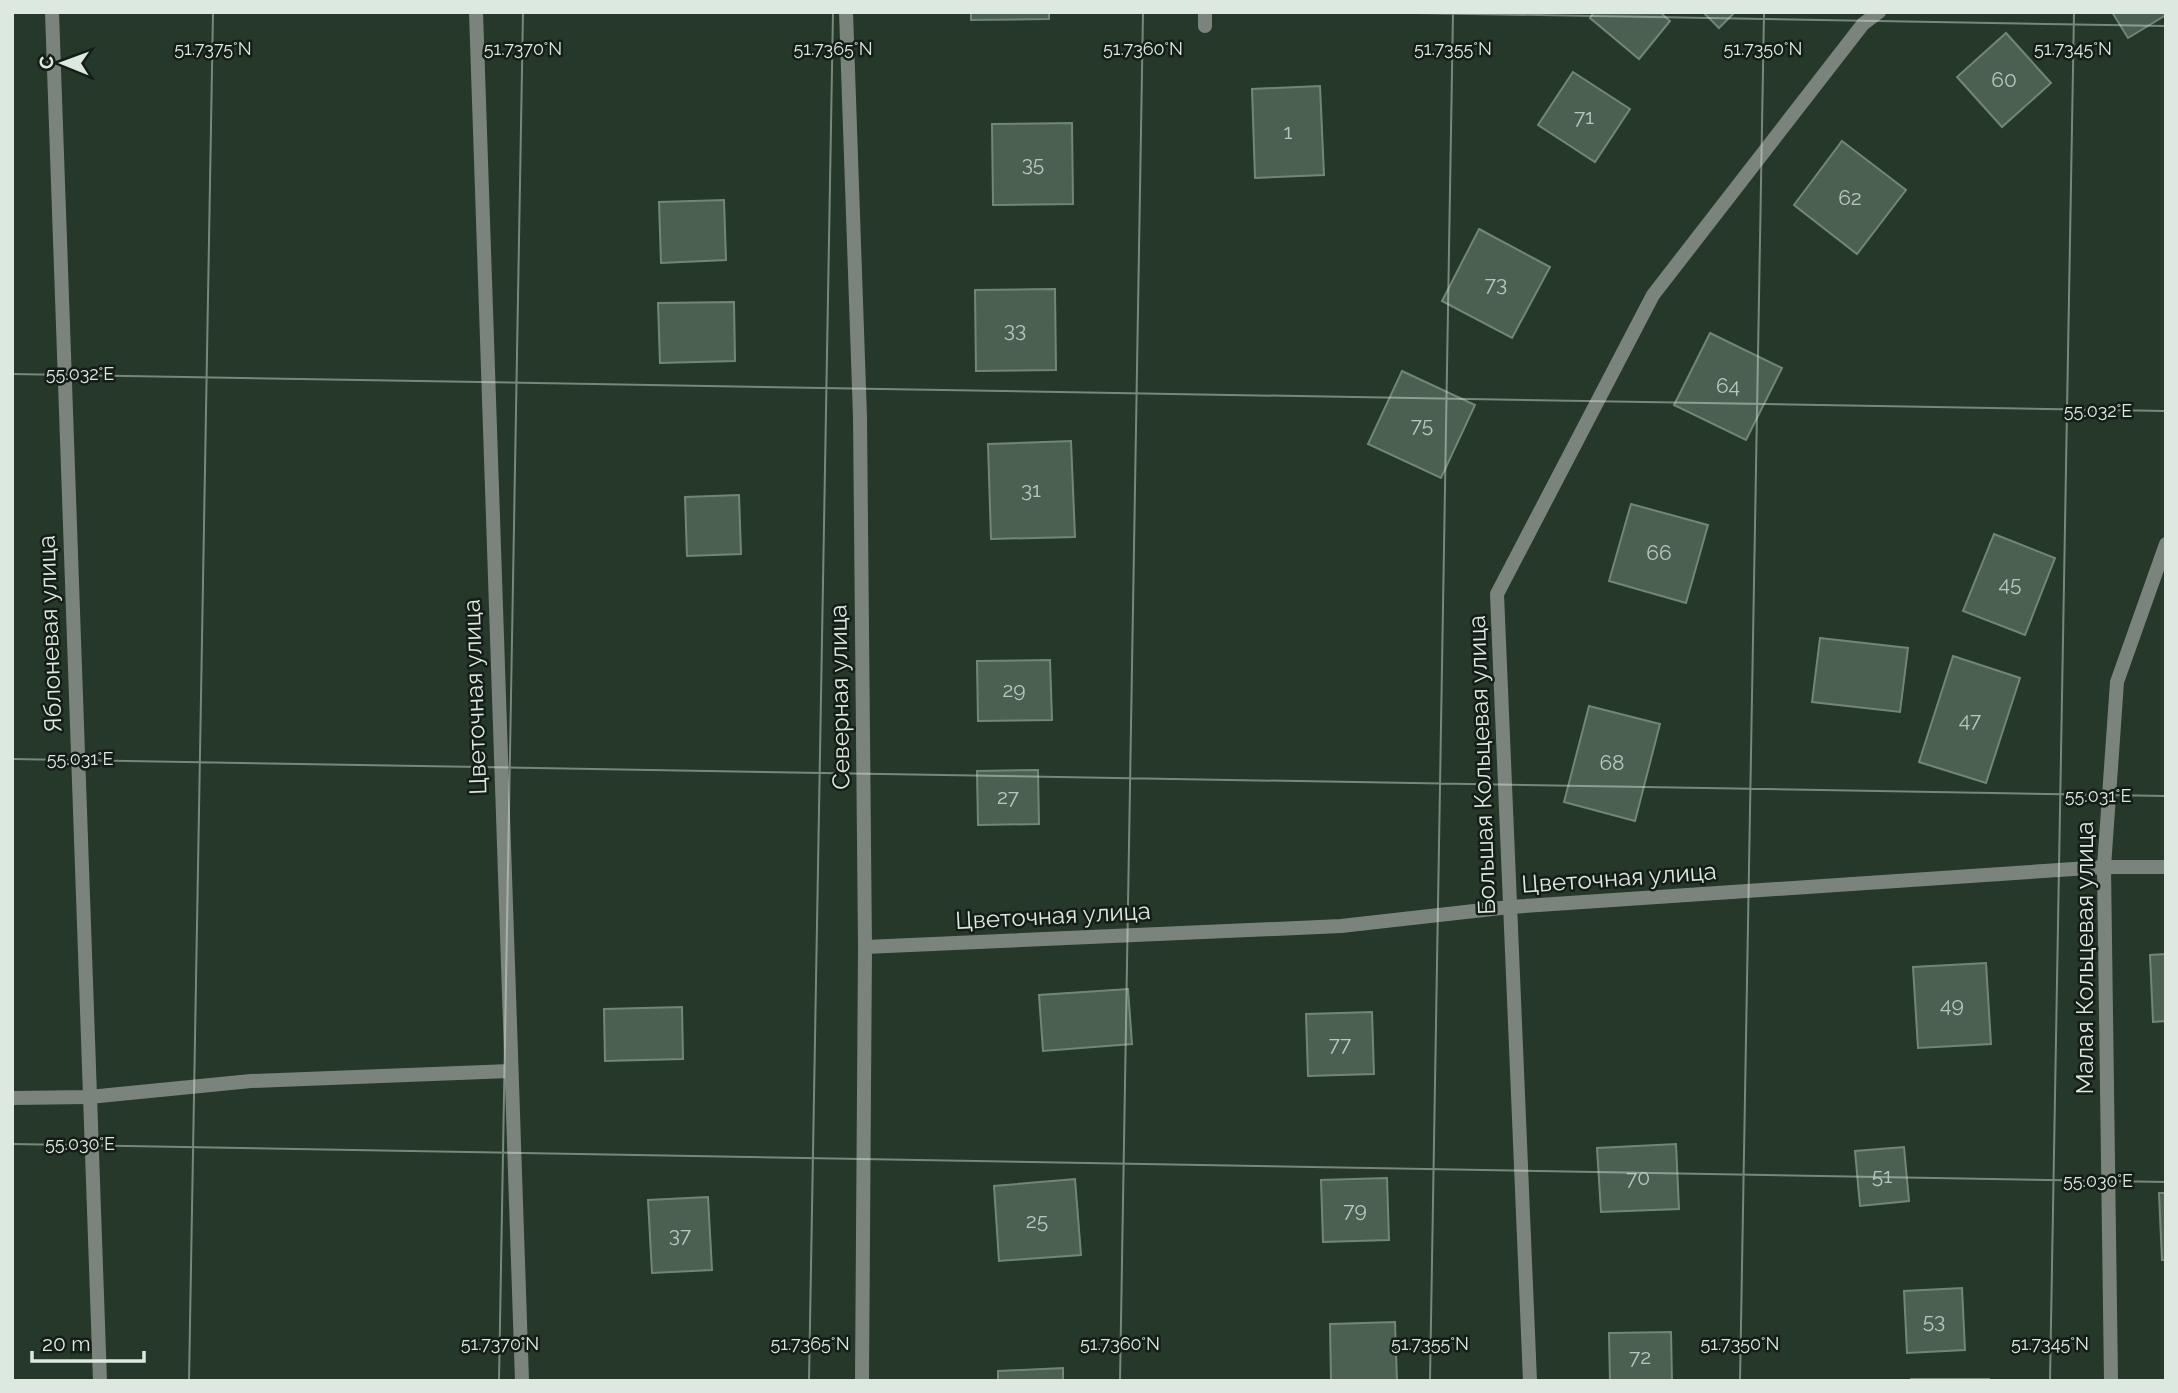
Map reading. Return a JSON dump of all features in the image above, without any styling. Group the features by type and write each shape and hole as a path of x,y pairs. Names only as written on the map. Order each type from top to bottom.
{"street":[{"name":"Яблоневая улица","path":"52,12 100,1381"},
{"name":"Цветочная улица","path":"477,12 522,1381"},
{"name":"Северная улица","path":"846,12 860,417 865,947 862,1381"},
{"name":"Большая Кольцевая улица","path":"1530,1381 1497,594 1653,295 1863,24 1879,12"},
{"name":"Малая Кольцевая улица","path":"2111,1381 2104,867 2117,682 2166,544"},
{"name":"Цветочная улица","path":"865,947 1341,926 1510,907 2104,867 2166,867"},
{"path":"12,1098 89,1097 251,1081 510,1071"}],"building":[{"path":"971,12 1049,12 1049,19 971,20"},
{"path":"1594,12 1660,12 1670,21 1639,59 1590,18"},
{"path":"1703,12 1735,12 1719,28"},
{"path":"2112,12 2166,12 2166,15 2128,38"},
{"path":"2006,33 2051,83 2002,127 1957,77"},
{"path":"1573,72 1630,109 1595,162 1538,125"},
{"path":"1320,86 1324,175 1255,178 1252,89"},
{"path":"1072,123 1073,204 993,205 992,124"},
{"path":"1842,141 1906,190 1857,254 1794,205"},
{"path":"724,200 726,260 661,263 659,202"},
{"path":"1479,229 1550,267 1512,338 1442,301"},
{"path":"1055,289 1056,370 976,371 975,290"},
{"path":"734,302 735,361 660,363 658,303"},
{"path":"1710,333 1782,368 1746,440 1674,405"},
{"path":"1402,371 1475,405 1441,478 1368,444"},
{"path":"1071,441 1075,537 991,539 988,444"},
{"path":"739,495 741,554 687,556 685,497"},
{"path":"1631,504 1708,525 1686,603 1609,581"},
{"path":"1994,534 2055,558 2025,635 1963,611"},
{"path":"1820,638 1908,648 1900,712 1812,702"},
{"path":"1953,656 2020,678 1986,783 1919,762"},
{"path":"1050,660 1052,720 978,721 977,661"},
{"path":"1589,706 1660,724 1635,821 1564,802"},
{"path":"1038,770 1039,824 978,825 977,771"},
{"path":"2166,954 2166,1021 2153,1022 2150,955"},
{"path":"1986,963 1991,1044 1918,1048 1913,967"},
{"path":"1128,989 1132,1044 1043,1051 1039,995"},
{"path":"682,1007 683,1059 605,1061 604,1009"},
{"path":"1372,1012 1374,1074 1308,1076 1306,1014"},
{"path":"1676,1144 1679,1209 1601,1212 1597,1148"},
{"path":"1904,1147 1909,1201 1860,1206 1855,1151"},
{"path":"1387,1178 1389,1240 1323,1242 1321,1180"},
{"path":"1075,1179 1081,1255 999,1261 994,1186"},
{"path":"2159,1193 2166,1193 2166,1260 2162,1260"},
{"path":"708,1197 712,1270 652,1273 648,1200"},
{"path":"1962,1288 1965,1350 1907,1353 1904,1291"},
{"path":"1395,1322 1397,1381 1331,1381 1330,1324"},
{"path":"1671,1332 1672,1381 1610,1381 1609,1333"},
{"path":"1063,1368 1063,1381 998,1381 998,1371"},
{"path":"1989,1379 1989,1381 1911,1381"}]}
